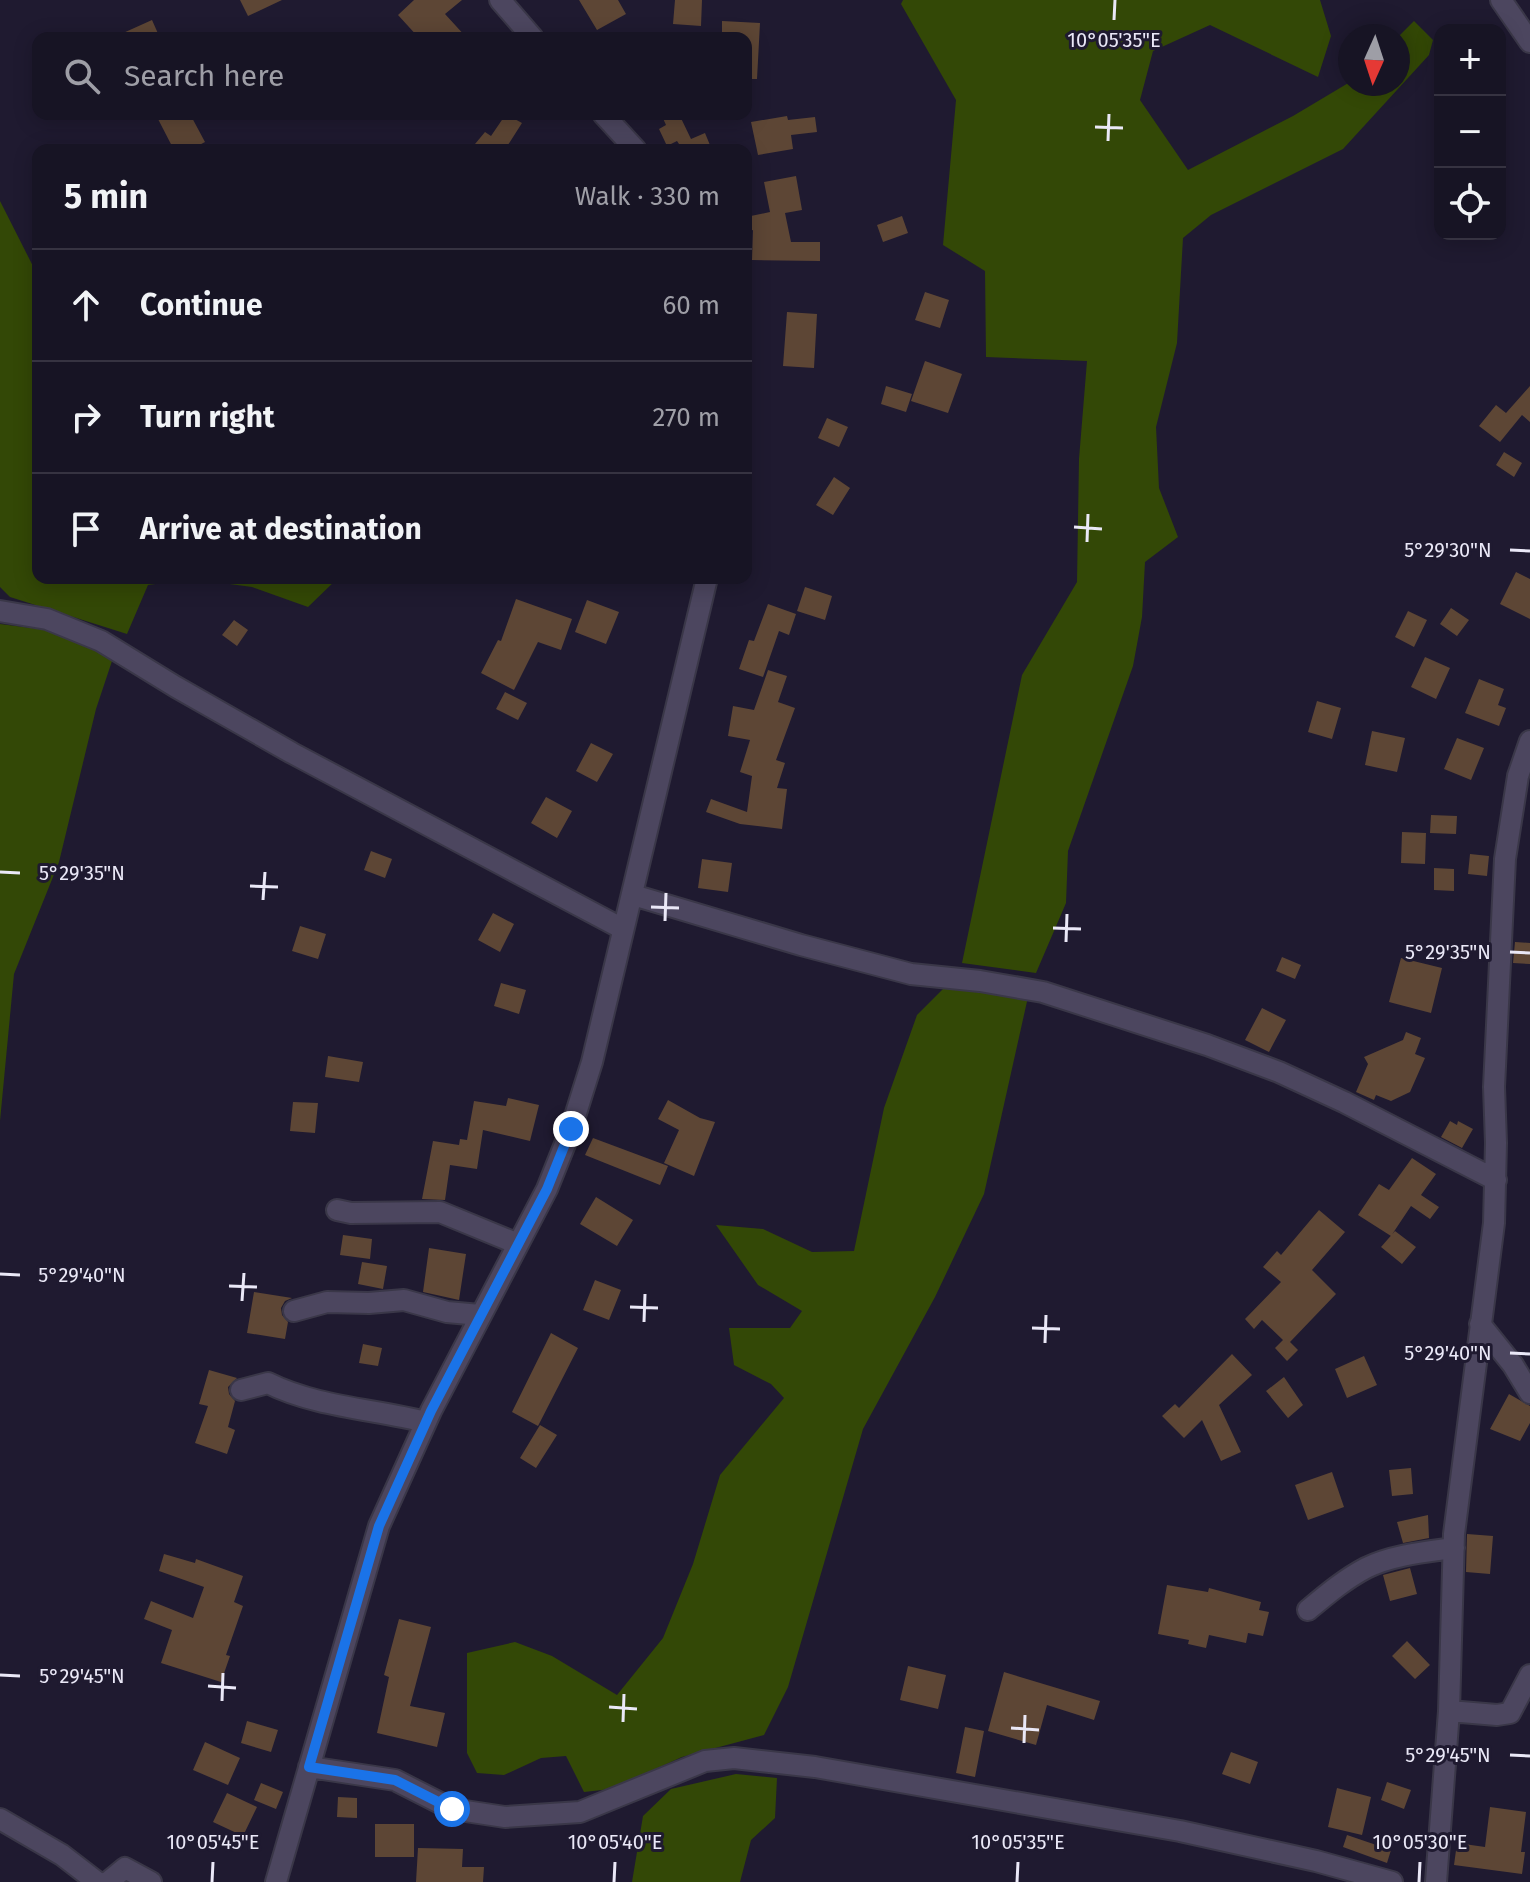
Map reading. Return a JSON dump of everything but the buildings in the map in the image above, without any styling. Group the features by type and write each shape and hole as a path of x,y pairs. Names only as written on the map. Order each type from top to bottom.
{"street":[{"path":"1501,0 1530,42"},
{"path":"505,2 528,32"},
{"path":"608,120 630,144"},
{"path":"276,1882 379,1526 426,1422 547,1189 571,1129 592,1062 706,584"},
{"path":"0,611 47,619 101,641 292,753 623,929"},
{"path":"1436,1882 1449,1711 1454,1548 1490,1262 1496,1180 1494,1087 1505,859 1518,776 1530,741"},
{"path":"633,895 911,974 1043,992 1207,1045 1279,1072 1344,1102 1496,1180"},
{"path":"337,1210 351,1213 440,1212 518,1244"},
{"path":"294,1311 327,1302 404,1300 447,1312 480,1315"},
{"path":"1480,1324 1513,1365 1530,1393"},
{"path":"241,1390 268,1383 311,1399 426,1422"},
{"path":"1308,1610 1367,1567 1417,1553 1454,1548"},
{"path":"1449,1711 1497,1715 1510,1713 1530,1675"},
{"path":"309,1767 395,1780 452,1809 505,1817 580,1812 705,1761 734,1758 815,1767 1180,1831 1316,1861 1392,1882"},
{"path":"0,1819 62,1855 97,1882"},
{"path":"108,1882 125,1868 151,1882"}],"green space":[{"path":"903,0 1320,0 1331,36 1318,77 1210,25 1153,51 1140,100 1188,170 1338,89 1338,96 1391,96 1343,149 1211,215 1183,238 1177,343 1156,427 1159,488 1178,537 1145,562 1142,617 1133,666 1068,851 1066,903 1036,973 962,963 1022,675 1077,582 1079,459 1087,361 986,357 985,271 943,245 956,100 901,4"},
{"path":"1414,21 1433,40 1429,55 1410,76 1410,25"},
{"path":"0,201 32,264 32,584 155,584 148,585 127,634 10,597 0,587"},
{"path":"230,584 332,584 308,607 252,587"},
{"path":"0,624 55,631 113,658 96,709 59,862 14,974 0,1121"},
{"path":"947,985 1028,997 984,1194 935,1297 863,1429 788,1687 764,1735 682,1757 611,1789 584,1792 566,1756 541,1758 504,1775 477,1773 467,1753 467,1653 515,1642 552,1656 617,1695 663,1638 693,1564 720,1475 784,1398 771,1384 734,1365 729,1328 790,1328 802,1311 758,1285 716,1225 763,1229 812,1252 854,1251 884,1108 917,1015"},
{"path":"736,1774 777,1778 775,1818 751,1840 740,1882 632,1882 643,1816 671,1789"}],"route":[{"path":"452,1809 395,1780 309,1767 379,1526 431,1411 547,1189 571,1129"}]}
